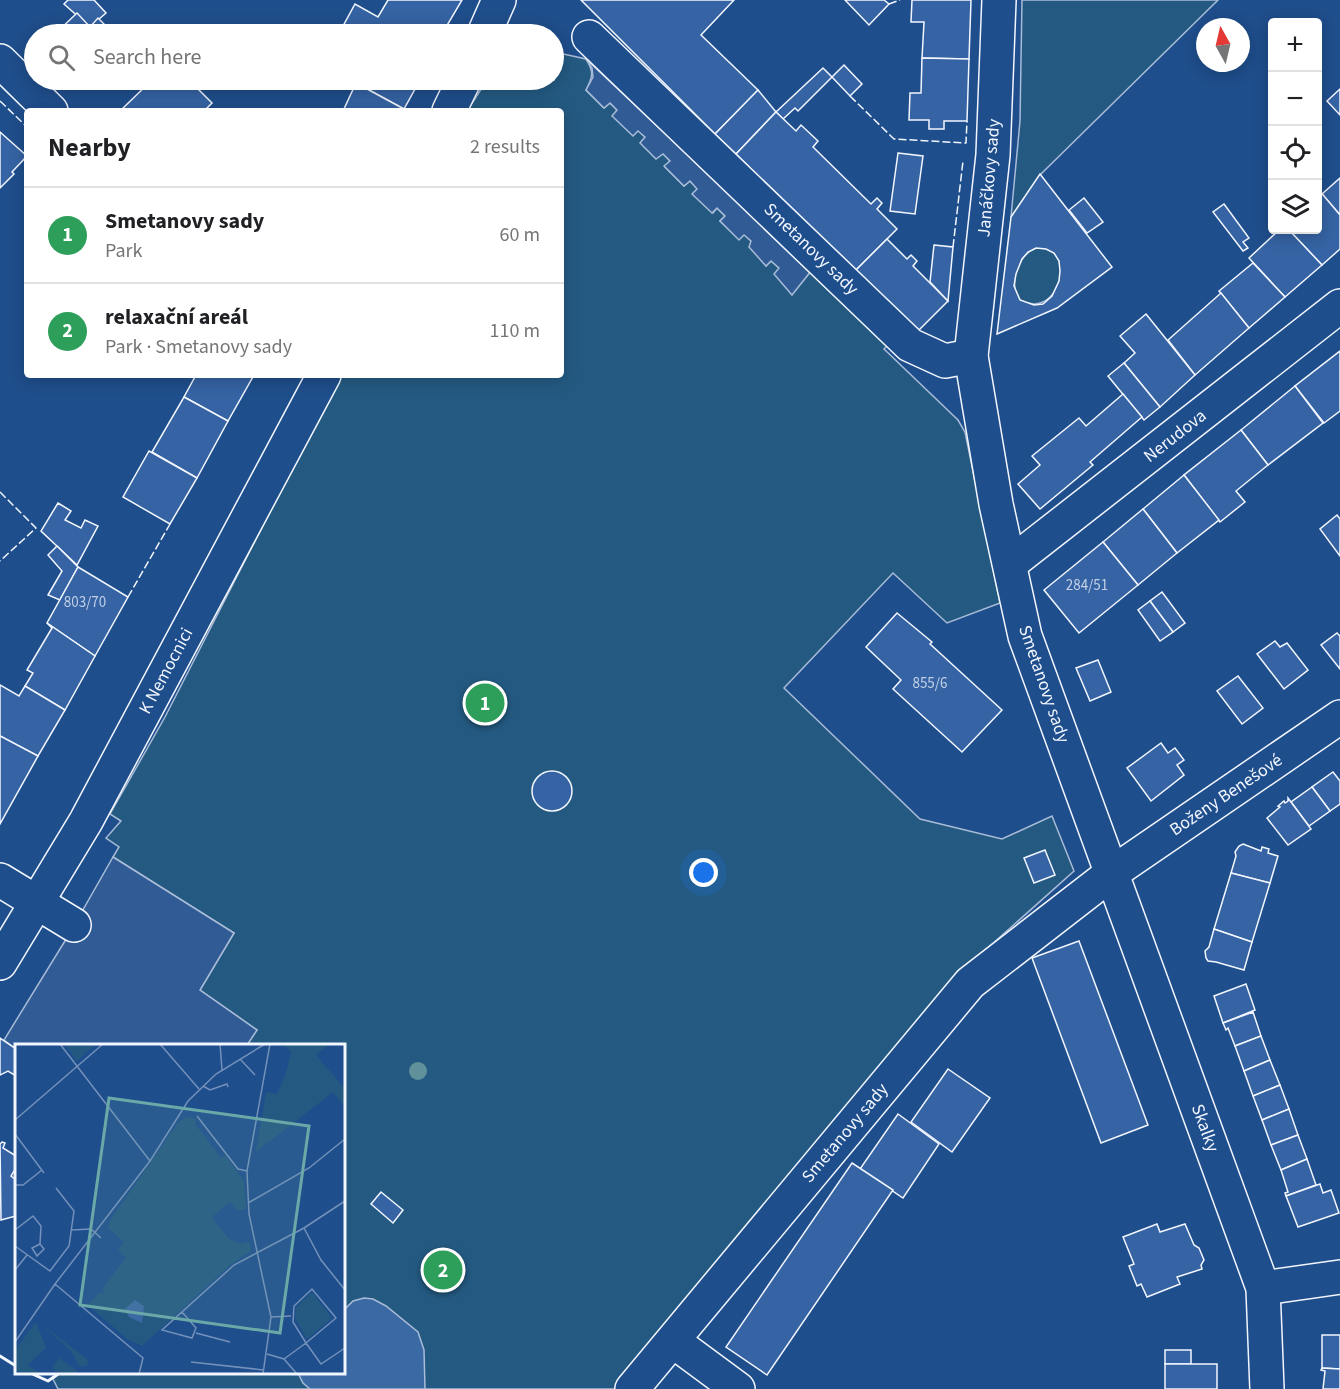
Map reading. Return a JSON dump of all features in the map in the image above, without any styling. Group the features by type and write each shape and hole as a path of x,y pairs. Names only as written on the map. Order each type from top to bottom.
{"street":[{"path":"488,24 499,0"},
{"name":"Janáčkovy sady","path":"971,356 993,155 999,0"},
{"name":"Smetanovy sady","path":"589,37 910,345 945,361 971,356 996,504 1025,636 1112,873 970,983 632,1389"},
{"path":"0,61 24,85"},
{"path":"30,90 48,108"},
{"path":"450,108 459,90"},
{"name":"Nerudova","path":"1010,564 1340,306"},
{"name":"K Nemocnici","path":"0,963 86,821 321,378"},
{"name":"Boženy Benešové","path":"1112,873 1340,717"},
{"name":"Skalky","path":"1112,873 1263,1288 1267,1389"},
{"path":"1,878 74,925"},
{"path":"1263,1288 1340,1277"},
{"path":"673,1341 738,1389"}],"shaded area":[{"path":"1022,0 1218,0 1200,18 1196,18 1196,22 1041,174 1011,217 1020,121"},
{"path":"564,54 586,59 592,74 586,90 604,108 610,103 633,135 638,130 646,138 656,158 663,153 670,161 665,167 684,186 690,181 698,189 693,194 713,213 717,208 725,216 720,221 739,239 744,234 752,242 766,266 771,261 779,268 792,294 811,271 887,346 884,349 958,420 965,432 1000,603 947,623 893,573 784,688 920,819 1002,839 1052,816 1074,871 951,981 618,1389 58,1389 53,1379 59,1374 345,1374 345,1044 248,1044 257,1030 200,990 234,933 113,857 119,847 106,838 121,821 110,814 165,717 338,378 564,378 564,108 469,108 481,90 564,90"},
{"path":"586,59 811,271 792,295 774,274 779,268 771,261 766,266 749,247 751,241 744,235 739,240 720,221 725,216 717,208 712,213 692,194 697,189 690,181 684,186 664,166 670,161 663,154 656,159 640,143 645,137 638,131 633,136 612,116 617,110 610,103 604,108 586,90 593,77 592,68"},
{"path":"1036,248 1048,249 1054,253 1059,260 1060,270 1056,289 1050,297 1032,304 1020,300 1015,278 1024,257"},
{"path":"113,857 234,933 200,990 257,1030 248,1044 15,1044 15,1048 4,1040"},
{"path":"364,1298 373,1299 386,1306 418,1332 424,1350 425,1389 310,1389 303,1383 298,1374 345,1374 345,1309 353,1301"}],"building":[{"path":"68,0 94,0 106,13 93,24 87,24 64,4"},
{"path":"388,0 462,0 448,24 344,24 355,4 378,17"},
{"path":"581,0 734,0 701,35 758,90 715,134"},
{"path":"845,0 884,0 889,4 869,25"},
{"path":"912,0 971,0 969,59 922,58 924,22 911,22"},
{"path":"77,13 87,24 65,24"},
{"path":"98,18 104,24 93,24"},
{"path":"922,58 969,59 967,121 944,121 944,129 929,129 929,120 909,120 910,93 921,93"},
{"path":"844,65 862,84 850,96 832,77"},
{"path":"823,68 832,77 798,111 795,108 783,119 776,112"},
{"path":"1340,89 1340,115 1327,101"},
{"path":"142,90 199,90 212,103 207,108 123,108"},
{"path":"353,90 369,90 402,108 344,108"},
{"path":"369,90 414,90 405,108"},
{"path":"758,90 776,112 736,154 715,134"},
{"path":"776,112 796,131 801,125 818,141 813,147 871,204 877,198 882,203 877,209 897,229 855,271 736,154"},
{"path":"0,132 24,153 24,159 0,188"},
{"path":"898,153 923,156 915,214 890,211"},
{"path":"1040,174 1112,267 1057,308 997,334 1011,217","holes":["1036,248 1054,253 1059,261 1059,281 1052,296 1043,304 1034,305 1020,300 1014,286 1016,274 1022,259 1028,252"]},
{"path":"1340,178 1340,215 1322,194"},
{"path":"1322,194 1340,215 1340,249 1322,265 1293,234 1322,234"},
{"path":"1084,198 1103,222 1087,233 1069,210"},
{"path":"1224,204 1249,238 1243,242 1248,248 1243,251 1213,212"},
{"path":"1275,234 1293,234 1322,265 1285,297 1249,258"},
{"path":"887,239 907,259 911,255 917,261 913,266 948,301 917,332 855,271"},
{"path":"934,245 953,247 948,301 930,282"},
{"path":"1253,263 1285,297 1249,328 1219,291"},
{"path":"1221,293 1249,328 1195,375 1168,340"},
{"path":"1146,314 1195,375 1160,407 1124,363 1135,353 1120,336"},
{"path":"1340,351 1340,411 1324,423 1295,386"},
{"path":"1124,363 1160,407 1144,420 1108,376"},
{"path":"194,378 252,378 228,421 184,397"},
{"path":"1295,386 1323,423 1268,465 1241,430"},
{"path":"1123,394 1142,417 1090,462 1093,465 1040,509 1018,484 1040,465 1032,456 1079,418 1086,426"},
{"path":"184,397 228,421 197,478 152,452"},
{"path":"1241,430 1268,465 1236,491 1245,502 1220,522 1184,475"},
{"path":"149,451 197,478 170,524 123,497"},
{"path":"1184,475 1219,520 1177,553 1143,509"},
{"path":"58,503 71,511 65,520 81,528 85,520 98,526 77,565 41,531"},
{"path":"1143,509 1177,553 1138,585 1103,542"},
{"path":"1337,515 1340,519 1340,556 1320,529"},
{"path":"1103,542 1138,585 1079,633 1044,590"},
{"path":"57,546 78,567 60,600 48,595 62,571 48,555"},
{"path":"78,567 128,597 95,656 47,623"},
{"path":"1162,592 1185,623 1173,632 1150,601"},
{"path":"1150,601 1173,632 1160,641 1138,610"},
{"path":"897,613 932,642 930,644 1002,710 962,752 893,689 901,680 866,647"},
{"path":"47,623 95,656 65,710 25,686 33,673 27,670 52,628"},
{"path":"1337,633 1340,636 1340,669 1321,645"},
{"path":"1275,641 1280,647 1287,643 1308,670 1284,689 1257,654"},
{"path":"1098,660 1111,692 1090,701 1076,668"},
{"path":"1238,676 1263,708 1242,724 1217,691"},
{"path":"0,685 19,696 25,686 65,710 38,756 0,736"},
{"path":"0,736 38,756 0,824"},
{"path":"1161,743 1168,753 1175,748 1184,760 1177,765 1184,775 1151,801 1127,768"},
{"path":"552,771 566,777 572,791 566,805 552,811 538,805 532,791 538,777"},
{"path":"1333,772 1340,781 1340,804 1330,811 1312,787"},
{"path":"1312,787 1330,811 1309,826 1291,802"},
{"path":"1288,798 1311,829 1288,845 1267,818 1284,801 1285,803 1288,801"},
{"path":"1243,844 1261,851 1262,847 1269,849 1268,853 1278,856 1270,883 1231,873 1235,852"},
{"path":"1045,850 1055,875 1034,883 1024,858"},
{"path":"1231,873 1270,883 1252,942 1214,929"},
{"path":"1214,929 1252,942 1244,970 1208,961 1205,951 1209,947"},
{"path":"1079,941 1148,1125 1101,1143 1032,958"},
{"path":"1246,984 1255,1010 1223,1023 1214,996"},
{"path":"1253,1012 1261,1036 1235,1046 1228,1028 1226,1030 1223,1023"},
{"path":"1261,1036 1270,1060 1244,1071 1235,1046"},
{"path":"0,1038 15,1048 15,1075 8,1071 0,1075"},
{"path":"1270,1060 1280,1085 1253,1096 1244,1071"},
{"path":"948,1069 990,1098 952,1152 911,1122"},
{"path":"1280,1085 1289,1109 1262,1120 1253,1096"},
{"path":"1289,1109 1298,1135 1271,1145 1262,1120"},
{"path":"898,1114 939,1144 903,1198 860,1169"},
{"path":"1298,1135 1307,1159 1281,1170 1271,1145"},
{"path":"5,1143 3,1148 15,1155 15,1170 11,1176 15,1179 15,1216 1,1220 0,1144"},
{"path":"1307,1159 1316,1185 1286,1196 1285,1193 1288,1192 1281,1170"},
{"path":"852,1163 893,1190 767,1375 726,1347"},
{"path":"1320,1184 1323,1193 1331,1190 1339,1213 1298,1227 1286,1196"},
{"path":"381,1192 403,1210 393,1223 371,1204"},
{"path":"1157,1224 1160,1232 1185,1224 1194,1245 1199,1248 1204,1260 1201,1265 1202,1269 1177,1277 1180,1284 1147,1297 1141,1284 1137,1286 1129,1266 1134,1264 1123,1237"},
{"path":"1322,1335 1340,1335 1340,1369 1322,1368"},
{"path":"1165,1350 1191,1350 1191,1364 1165,1364"},
{"path":"1165,1364 1217,1364 1217,1389 1165,1389"},
{"path":"1322,1368 1340,1369 1340,1389 1323,1389 1325,1371 1321,1370"}],"fence":[{"path":"889,4 900,0"},
{"path":"850,96 894,139 966,143 967,121"},
{"path":"0,101 24,124"},
{"path":"953,247 963,161"},
{"path":"0,492 36,528 0,561"},
{"path":"128,597 170,524"}],"wall":[{"path":"0,1356 15,1365"},
{"path":"32,1374 48,1381 58,1374"}],"place":[{"name":"Smetanovy sady","path":"485,703"},
{"name":"relaxační areál","path":"443,1270"}]}
